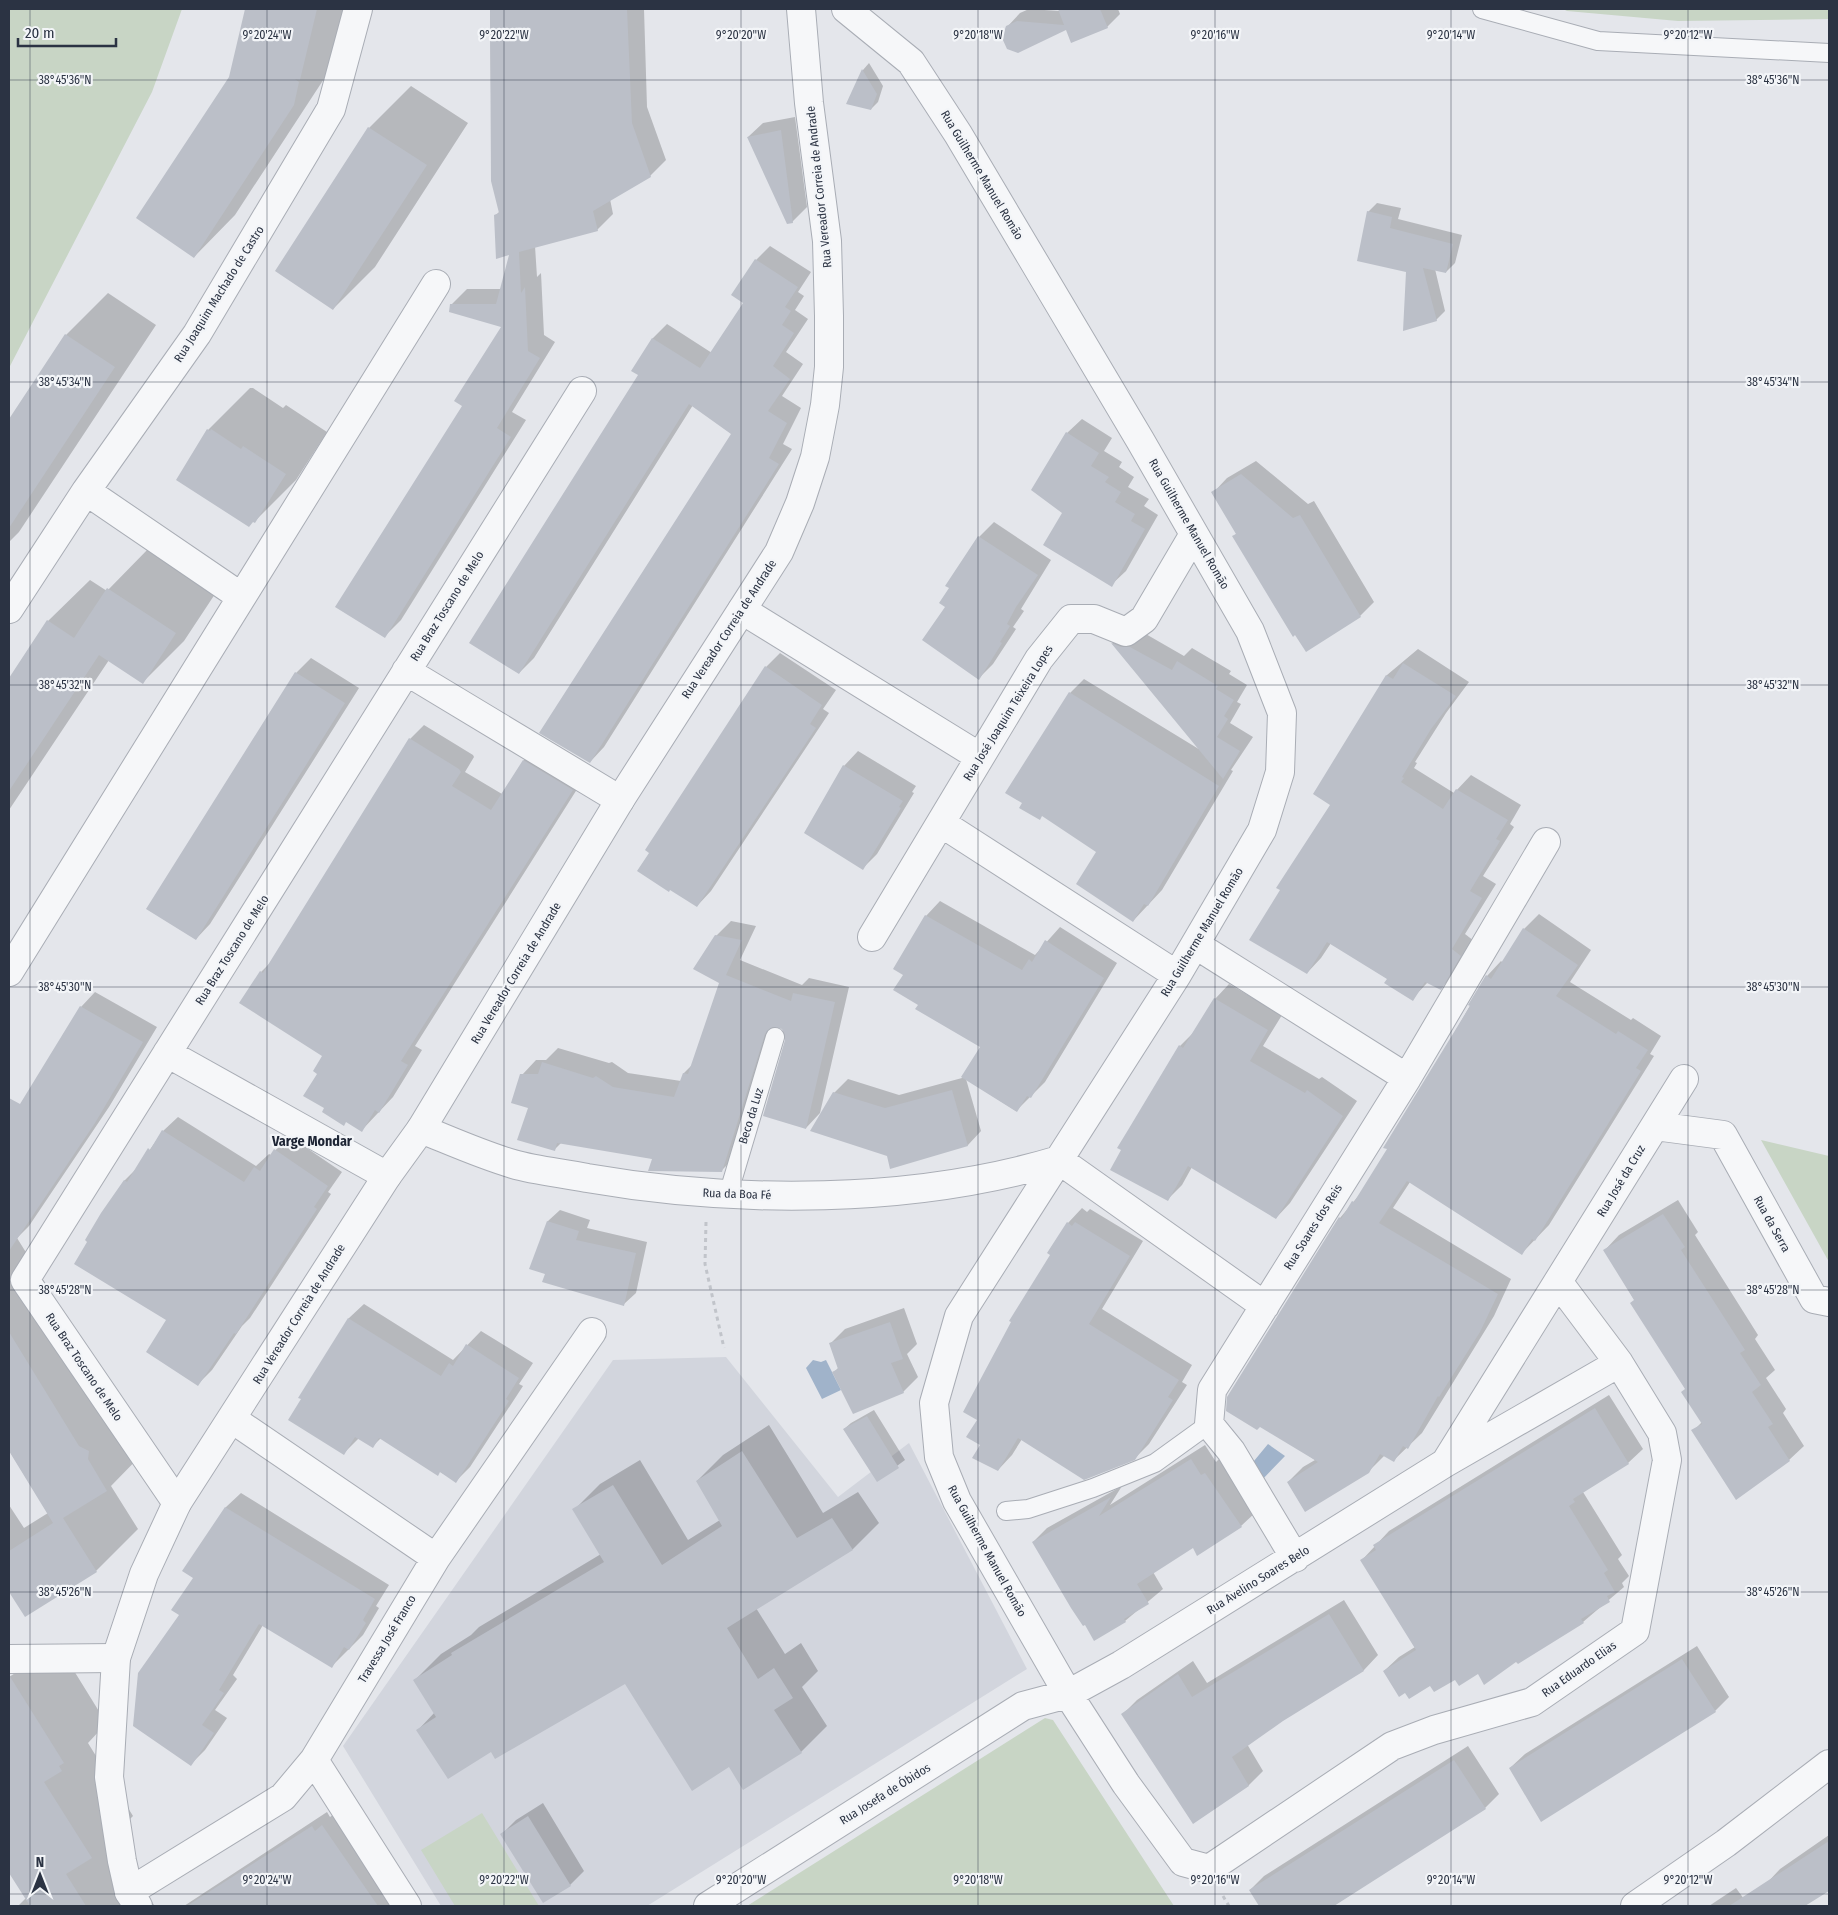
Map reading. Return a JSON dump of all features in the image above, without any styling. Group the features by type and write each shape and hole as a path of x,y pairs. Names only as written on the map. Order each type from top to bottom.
{"street":[{"name":"Rua Joaquim Machado de Castro","path":"9,609 86,491 197,334 331,109 358,9"},
{"name":"Rua Vereador Correia de Andrade","path":"134,1899 122,1861 109,1777 116,1658 144,1574 177,1503 387,1176 421,1129 620,800 779,552 800,503 815,458 828,377 830,316 827,241 809,102 801,9"},
{"name":"Rua Guilherme Manuel Romão","path":"846,9 911,62 968,151 1250,631 1282,713 1280,772 1262,830 1196,945 959,1316 934,1403 939,1457 957,1501 1068,1694 1126,1784 1183,1862"},
{"path":"9,972 240,596 436,284"},
{"name":"Rua Braz Toscano de Melo","path":"177,1503 25,1280 582,390"},
{"path":"86,491 240,596"},
{"name":"Rua José Joaquim Teixeira Lopes","path":"872,937 1039,660 1071,619 1094,619 1126,632 1144,619 1194,534"},
{"path":"742,610 980,758"},
{"path":"406,672 620,800"},
{"path":"941,823 1177,975"},
{"name":"Rua Soares dos Reis","path":"1209,1424 1212,1390 1407,1078 1546,842"},
{"path":"1196,945 1407,1078"},
{"path":"167,1053 387,1176"},
{"name":"Rua José da Cruz","path":"1559,1283 1684,1079"},
{"name":"Rua da Serra","path":"1655,1126 1722,1135 1814,1299 1829,1302"},
{"name":"Rua da Boa Fé","path":"421,1129 514,1165 647,1188 717,1194 788,1196 908,1190 1019,1172 1059,1160"},
{"path":"1059,1160 1265,1306"},
{"name":"Rua Eduardo Elias","path":"1183,1862 1209,1869 1392,1746 1434,1730 1532,1702 1635,1631 1667,1460 1662,1433 1618,1364 1559,1283"},
{"name":"Rua Avelino Soares Belo","path":"1446,1462 1559,1283"},
{"name":"Travessa José Franco","path":"134,1899 282,1797 314,1760 436,1558 592,1332"},
{"name":"Rua Avelino Soares Belo","path":"1068,1694 1122,1664 1446,1462 1618,1364"},
{"path":"232,1419 436,1558"},
{"path":"1209,1424 1232,1450 1294,1558"},
{"path":"9,1659 116,1658"},
{"name":"Rua Josefa de Óbidos","path":"708,1906 1023,1706 1068,1694"},
{"path":"314,1760 407,1906"},
{"path":"1635,1906 1726,1843 1829,1764"}],"lane":[{"path":"1482,9 1598,41 1829,53"},
{"name":"Beco da Luz","path":"717,1194 775,1037"},
{"path":"1006,1511 1028,1509 1093,1488 1155,1463 1209,1424"}],"path":[{"path":"717,1194 705,1264 724,1348"}],"shaded area":[{"path":"726,1357 838,1497 909,1443 1027,1669 647,1906 441,1906 343,1746 613,1360"}],"green space":[{"path":"9,9 182,9 152,92 9,368"},
{"path":"1563,9 1829,9 1829,19 1678,21 1567,11"},
{"path":"1761,1140 1829,1156 1829,1262"},
{"path":"1045,1718 1053,1720 1174,1906 747,1906"},
{"path":"482,1813 539,1906 455,1906 421,1850"}],"water":[{"path":"813,1360 821,1362 826,1360 841,1390 822,1399 806,1368"},
{"path":"1268,1444 1285,1456 1260,1482 1249,1467"}],"building":[{"path":"245,9 317,9 300,80 295,79 299,82 294,105 194,258 136,218 229,77"},
{"path":"490,9 627,9 632,123 651,177 593,211 598,231 519,252 521,293 525,287 528,351 540,358 497,428 511,437 385,638 335,607 462,406 454,401 501,327 449,312 450,304 496,304 509,255 496,259 494,215 499,213 491,181"},
{"path":"1058,9 1100,9 1108,28 1071,43 1066,30 1018,53 1007,49 1002,38 1006,26 1017,21 1064,25"},
{"path":"862,69 877,94 871,110 846,104"},
{"path":"368,127 427,165 333,310 275,271"},
{"path":"781,130 793,223 787,224 747,137"},
{"path":"1367,211 1392,217 1390,228 1453,244 1446,273 1423,268 1437,321 1403,331 1406,272 1357,261"},
{"path":"755,259 798,287 785,307 791,311 782,325 794,333 773,366 790,379 768,411 787,423 769,458 779,464 590,763 539,733 731,434 689,404 519,674 469,643 638,375 631,371 652,338 700,368 743,303 731,295"},
{"path":"65,334 115,367 9,528 9,419"},
{"path":"207,429 210,431 211,429 241,449 243,446 286,474 255,523 253,522 249,527 176,480"},
{"path":"1066,432 1099,453 1091,466 1109,477 1105,482 1121,492 1115,502 1135,514 1131,521 1145,529 1112,587 1043,545 1062,513 1031,490"},
{"path":"1241,474 1293,518 1300,515 1361,617 1306,652 1295,635 1293,637 1232,536 1236,534 1211,492"},
{"path":"978,536 1038,575 1016,607 1007,624 1010,626 1000,642 1002,643 979,680 922,640 945,607 939,603 949,588 945,586"},
{"path":"107,588 176,633 143,684 99,655 9,791 9,678 47,620 74,638"},
{"path":"1111,643 1121,647 1130,647 1172,670 1177,661 1218,686 1216,689 1234,700 1224,716 1228,719 1217,737 1240,751 1223,779"},
{"path":"1403,663 1456,696 1431,729 1402,777 1404,778 1401,782 1443,809 1456,789 1508,820 1496,839 1500,841 1470,891 1482,898 1452,949 1461,956 1441,990 1425,982 1413,1001 1384,983 1387,979 1327,942 1307,974 1249,940 1280,890 1276,888 1330,805 1313,794 1386,675 1393,679"},
{"path":"765,666 822,705 810,724 816,728 697,907 670,890 669,892 637,871 649,853 645,850"},
{"path":"295,672 345,703 196,940 146,909"},
{"path":"1069,692 1219,786 1148,906 1144,904 1133,922 1076,884 1096,852 1042,816 1040,820 1019,808 1022,803 1005,793"},
{"path":"409,738 459,769 461,772 452,786 491,810 523,760 573,790 401,1061 408,1065 379,1113 375,1110 362,1132 346,1122 344,1126 322,1112 324,1108 303,1096 317,1074 313,1071 322,1056 239,1003 260,971 263,973"},
{"path":"843,765 903,801 899,807 901,808 863,870 804,833"},
{"path":"925,915 1022,970 1029,959 1032,962 1045,940 1104,978 1031,1098 1027,1096 1017,1112 961,1077 980,1047 915,1009 918,1005 893,990 903,975 893,969"},
{"path":"1523,928 1578,965 1556,996 1616,1034 1618,1031 1648,1050 1636,1068 1641,1071 1535,1241 1532,1239 1522,1255 1407,1181 1379,1223 1498,1294 1480,1332 1438,1396 1408,1449 1403,1446 1394,1462 1380,1454 1369,1473 1305,1512 1287,1482 1318,1462 1260,1427 1257,1430 1226,1411 1227,1397 1339,1217 1341,1219 1352,1201 1354,1202 1387,1149 1383,1148 1470,1006 1468,1005 1486,975 1491,979"},
{"path":"715,935 742,940 726,975 791,1001 793,993 835,1002 806,1129 763,1116 785,1040 782,1029 773,1027 765,1034 722,1172 648,1171 652,1159 557,1143 555,1151 517,1140 528,1108 511,1103 520,1074 538,1074 542,1062 593,1078 596,1076 613,1087 674,1097 683,1073 688,1074 719,983 693,969"},
{"path":"1214,998 1268,1030 1250,1061 1305,1093 1307,1090 1343,1116 1276,1219 1188,1166 1168,1201 1110,1170 1121,1150 1117,1148 1179,1045 1183,1048"},
{"path":"80,1006 143,1042 95,1123 9,1251 9,1098 20,1104"},
{"path":"952,1090 968,1146 890,1169 887,1156 810,1131 833,1092 885,1108"},
{"path":"162,1130 244,1182 254,1167 260,1171 274,1149 328,1186 314,1207 317,1209 236,1334 234,1333 198,1386 146,1352 166,1320 74,1264 87,1242 85,1240 101,1213 124,1180 127,1182 148,1148 150,1150"},
{"path":"1663,1214 1685,1247 1681,1250 1745,1350 1740,1353 1761,1385 1752,1392 1773,1424 1768,1427 1790,1461 1736,1500 1691,1430 1702,1424 1681,1392 1685,1389 1630,1303 1634,1300 1603,1250"},
{"path":"547,1221 579,1231 576,1240 636,1253 624,1306 542,1282 545,1274 529,1269"},
{"path":"1067,1222 1072,1226 1075,1222 1130,1256 1089,1324 1179,1380 1168,1397 1173,1400 1135,1460 1084,1480 1018,1438 998,1471 972,1458 980,1445 966,1437 977,1420 963,1412 1011,1322 1009,1321 1050,1255 1047,1253"},
{"path":"348,1318 441,1376 449,1363 453,1366 466,1344 519,1378 506,1399 509,1401 456,1483 440,1472 438,1476 379,1438 373,1448 355,1437 344,1455 288,1420 301,1399 298,1398"},
{"path":"890,1322 903,1359 891,1363 904,1393 853,1414 832,1372 838,1369 829,1343"},
{"path":"9,1332 79,1446 89,1451 88,1459 107,1491 63,1518 97,1572 25,1617 9,1592 9,1551 53,1523 9,1451"},
{"path":"1595,1408 1629,1464 1573,1499 1575,1502 1569,1506 1608,1570 1604,1573 1615,1592 1607,1596 1610,1602 1581,1619 1584,1623 1518,1664 1516,1662 1484,1685 1478,1674 1459,1686 1455,1680 1434,1692 1430,1686 1409,1699 1405,1693 1399,1697 1383,1671 1416,1650 1360,1560 1376,1550 1373,1545"},
{"path":"867,1416 899,1468 877,1482 843,1429"},
{"path":"742,1451 797,1538 832,1518 853,1550 727,1628 758,1679 774,1668 793,1698 774,1710 802,1753 743,1790 729,1767 692,1791 625,1684 495,1759 491,1752 448,1779 416,1730 436,1717 413,1680 452,1655 451,1653 604,1562 572,1509 613,1485 662,1565 722,1526 696,1481"},
{"path":"1191,1459 1201,1475 1205,1473 1242,1527 1197,1556 1193,1548 1137,1584 1149,1604 1124,1619 1126,1622 1094,1641 1085,1625 1083,1626 1071,1608 1032,1542 1111,1497 1099,1516"},
{"path":"225,1507 375,1599 363,1620 366,1623 349,1650 344,1647 332,1668 259,1624 219,1690 224,1693 202,1725 214,1733 191,1766 133,1726 138,1673 179,1615 171,1610 193,1578 182,1571"},
{"path":"1329,1614 1364,1671 1283,1721 1232,1757 1249,1786 1193,1824 1121,1714 1178,1674 1192,1697"},
{"path":"1682,1659 1716,1712 1541,1822 1509,1768"},
{"path":"9,1675 64,1763 59,1766 62,1771 44,1782 92,1858 66,1874 86,1906 30,1906 9,1873"},
{"path":"1454,1760 1486,1809 1334,1906 1259,1906 1249,1890"},
{"path":"528,1816 571,1886 543,1903 500,1834"},
{"path":"322,1825 378,1906 187,1906 312,1826 315,1831"},
{"path":"1829,1841 1829,1891 1805,1906 1729,1906"}],"district":[{"name":"Varge Mondar","path":"312,1141"}]}
